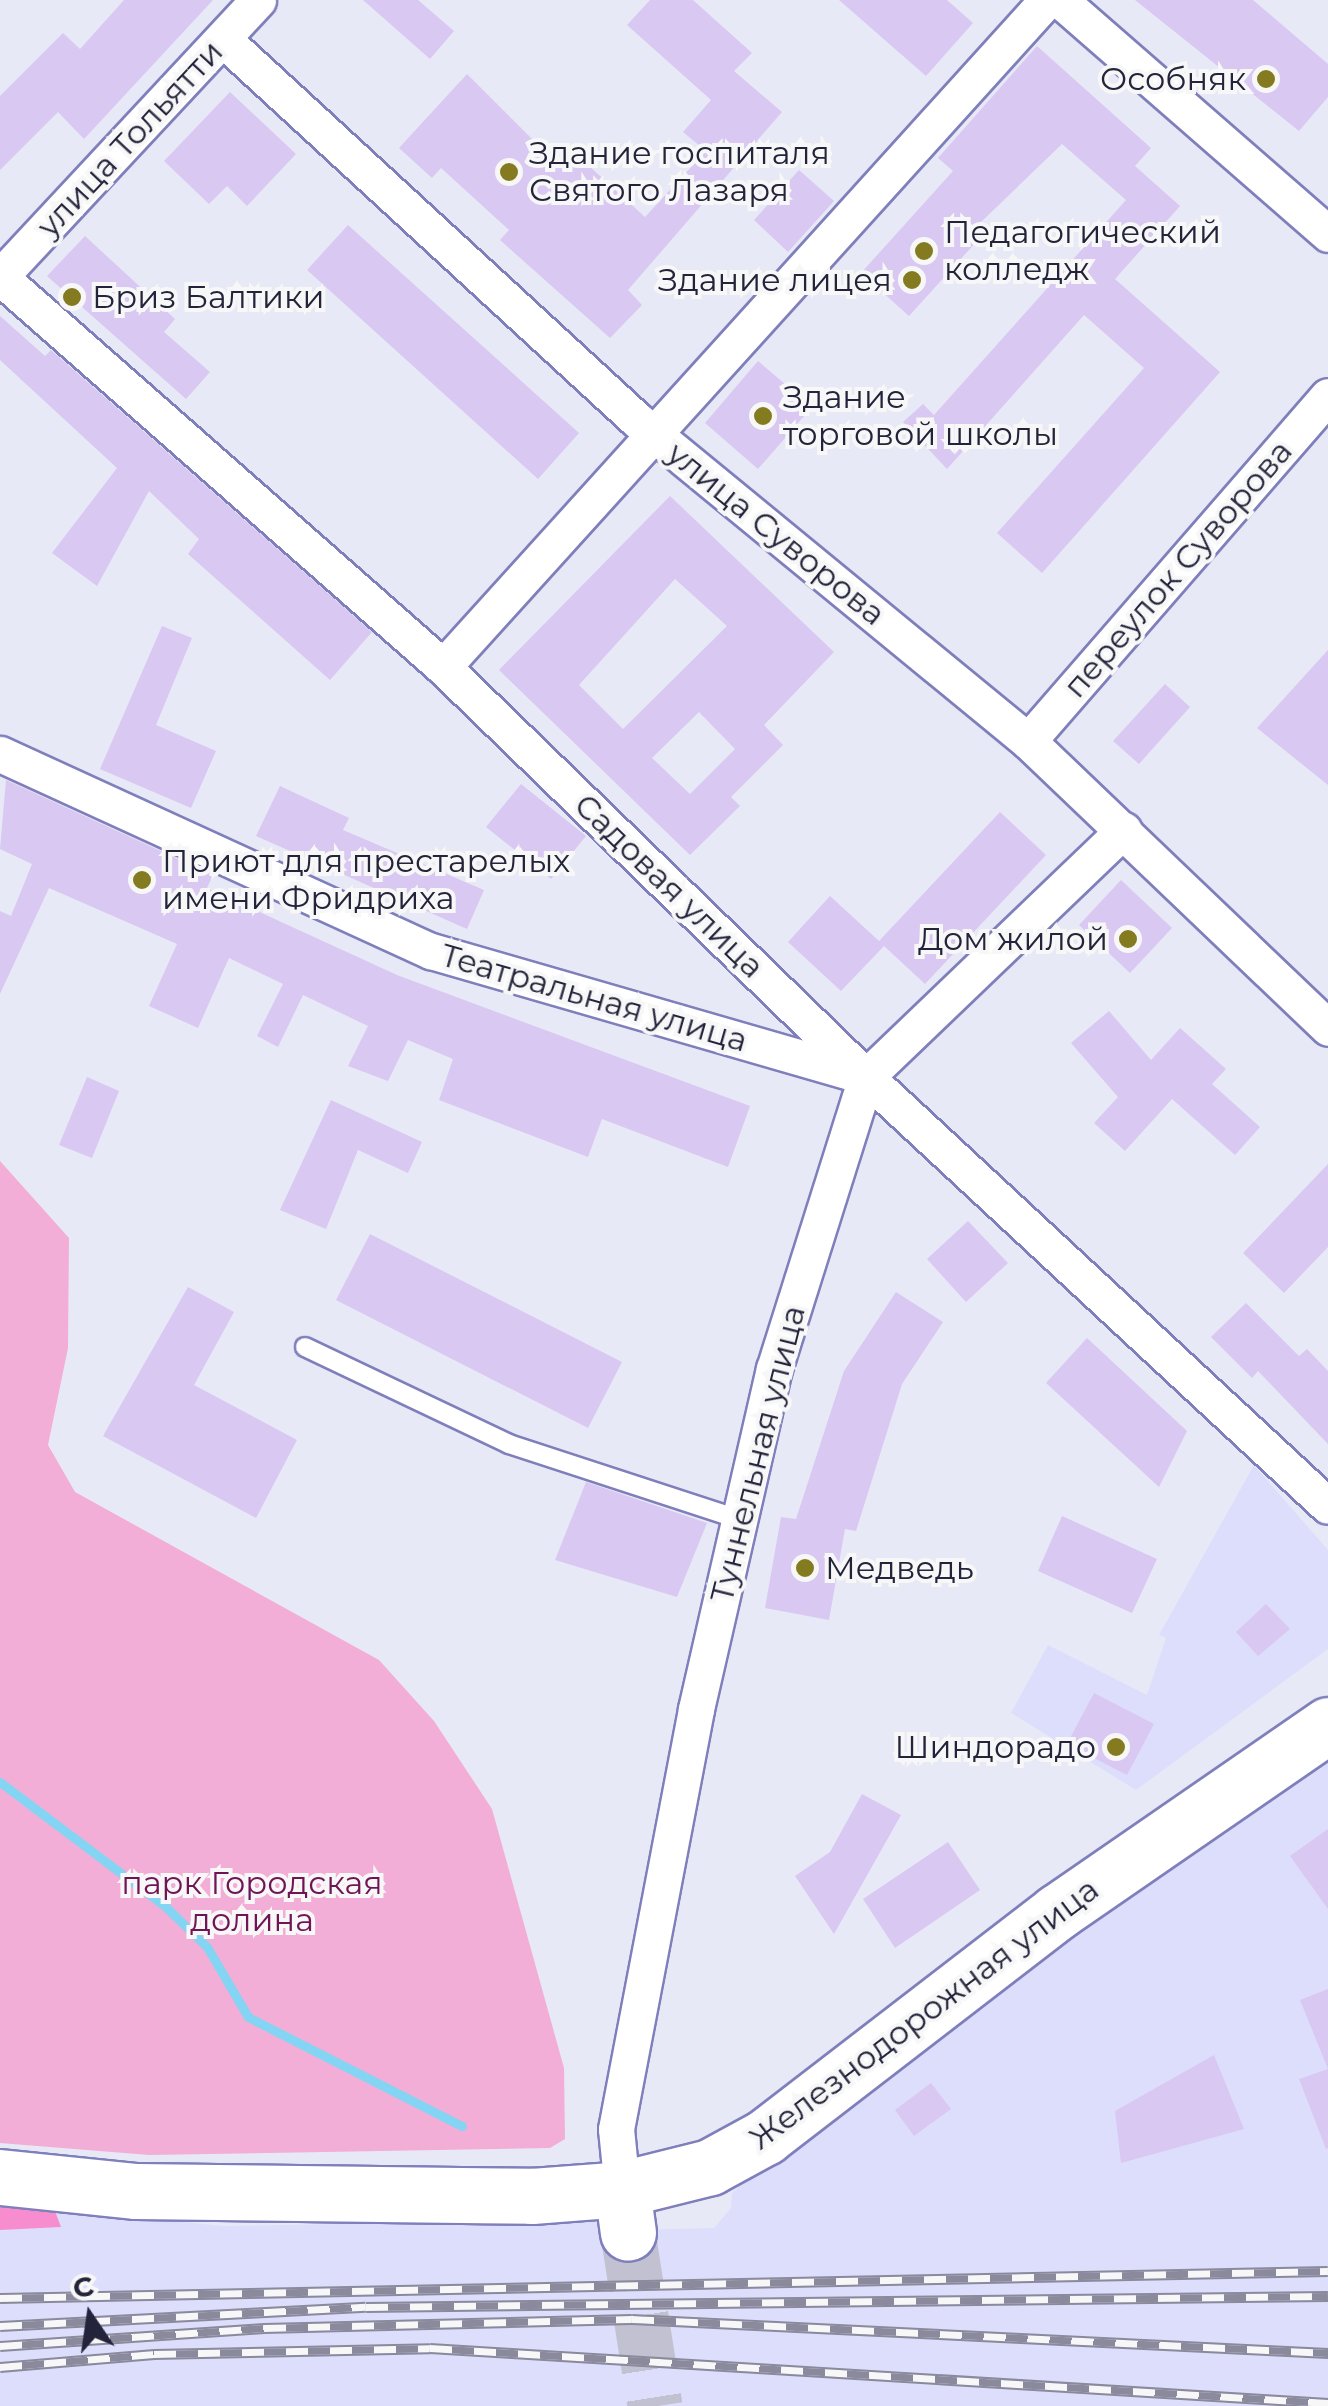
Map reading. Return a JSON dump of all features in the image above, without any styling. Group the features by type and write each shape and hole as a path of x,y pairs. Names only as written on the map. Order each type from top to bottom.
{"highway":[{"name":"Железнодорожная улица","path":"0,2177 136,2191 394,2198 625,2211 766,2136 1057,1912 1328,1725"}],"street":[{"name":"улица Тольятти","path":"0,278 258,0"},
{"path":"443,668 1047,0"},
{"path":"1060,0 1328,234"},
{"name":"улица Суворова","path":"224,40 654,434 1028,741 1328,1028"},
{"name":"Садовая улица","path":"0,278 443,668 866,1077 1328,1506"},
{"name":"переулок Суворова","path":"1028,741 1328,396"},
{"name":"Театральная улица","path":"0,754 431,951 866,1077"},
{"name":"Туннельная улица","path":"625,2211 616,2129 739,1519 774,1369 866,1077 1124,830"}],"lane":[{"path":"304,1347 509,1444 739,1519"}],"shaded area":[{"path":"1254,1465 1328,1550 1328,1649 1136,1790 1011,1713 1048,1645 1147,1695 1166,1638 1159,1635"},
{"path":"1328,1755 1328,2406 0,2406 0,2204 223,2226 466,2222 602,2208 627,2230 714,2228 731,2208 732,2193 802,2128"},
{"path":"0,2189 52,2203 61,2227 0,2230"}],"green space":[{"name":"парк Городская долина","path":"0,1161 69,1238 68,1348 48,1445 75,1492 379,1660 434,1721 492,1809 564,2068 565,2139 550,2148 149,2155 0,2143"}],"building":[{"path":"124,0 213,0 84,139 58,112 0,170 0,96 63,33 80,49"},
{"path":"363,0 418,0 454,31 430,59"},
{"path":"650,0 693,0 752,53 734,71 782,112 628,290 642,305 610,338 500,240 509,230 441,168 432,178 399,148 467,74 563,170 577,155 645,217 706,151 683,132 711,100 627,25"},
{"path":"839,0 947,0 973,23 926,76"},
{"path":"1135,0 1253,0 1328,64 1328,97 1299,131"},
{"path":"1037,46 1151,148 1135,166 1180,206 1115,279 1220,372 1042,573 997,533 1144,368 1084,315 947,469 903,422 923,404 934,415 1126,200 1062,144 980,223 987,230 909,316 861,273 953,171 938,158"},
{"path":"230,92 296,154 247,206 227,186 209,204 164,161"},
{"path":"799,170 834,201 788,252 754,220"},
{"path":"348,225 579,433 538,479 307,270"},
{"path":"85,236 175,319 164,332 210,372 186,399 47,276"},
{"path":"0,316 45,356 51,350 372,632 330,680 188,554 199,539 149,491 97,586 52,553 117,468 0,360"},
{"path":"758,361 812,407 758,469 705,423"},
{"path":"670,496 834,652 764,725 783,745 731,797 740,806 690,855 499,670","holes":["675,579 727,626 623,729 579,685","699,712 735,749 690,794 652,758"]},
{"path":"162,626 192,638 156,725 216,751 191,808 100,769"},
{"path":"1328,650 1328,785 1257,728"},
{"path":"1165,684 1190,707 1139,764 1113,741"},
{"path":"6,780 213,875 207,888 397,975 750,1106 728,1167 602,1119 588,1157 439,1100 453,1059 408,1040 388,1081 348,1066 368,1026 303,995 278,1047 257,1036 283,984 229,958 198,1028 149,1006 177,944 49,888 0,994 0,911 11,916 32,864 0,849"},
{"path":"521,784 586,836 551,879 486,827"},
{"path":"280,786 349,818 343,830 484,890 467,929 256,836"},
{"path":"1000,812 1046,855 925,984 884,946 841,991 788,942 830,896 879,941"},
{"path":"1121,880 1172,928 1130,973 1079,925"},
{"path":"1109,1011 1151,1060 1180,1028 1226,1069 1212,1084 1260,1127 1235,1155 1172,1099 1125,1151 1094,1123 1118,1097 1071,1043"},
{"path":"87,1077 119,1091 92,1158 59,1145"},
{"path":"331,1100 422,1142 408,1173 358,1150 326,1229 280,1210"},
{"path":"1328,1164 1328,1247 1284,1293 1243,1253"},
{"path":"968,1221 1008,1263 966,1302 927,1259"},
{"path":"370,1234 622,1362 588,1428 336,1300"},
{"path":"188,1287 234,1312 194,1385 297,1440 256,1518 103,1436"},
{"path":"896,1292 943,1322 902,1384 856,1531 845,1529 829,1620 765,1608 781,1517 796,1519 844,1371"},
{"path":"1246,1303 1299,1356 1307,1349 1328,1371 1328,1444 1258,1371 1252,1378 1211,1337"},
{"path":"1087,1338 1187,1431 1159,1487 1046,1383"},
{"path":"586,1482 707,1523 677,1597 555,1560"},
{"path":"1062,1516 1157,1559 1132,1613 1038,1571"},
{"path":"1266,1604 1290,1629 1258,1656 1236,1632"},
{"path":"1094,1693 1154,1724 1127,1775 1067,1744"},
{"path":"862,1794 901,1815 834,1934 795,1876 830,1852"},
{"path":"1328,1829 1328,1909 1290,1856"},
{"path":"948,1842 980,1890 895,1948 863,1899"},
{"path":"1328,1989 1328,2069 1300,2000"},
{"path":"1214,2055 1244,2129 1121,2163 1115,2111"},
{"path":"1328,2069 1328,2148 1326,2149 1299,2079"},
{"path":"931,2083 951,2109 914,2136 895,2110"}],"waterway":[{"path":"0,1782 167,1908 207,1947 248,2017 462,2126"}],"tunnel":[{"path":"628,2233 655,2406"}],"railway":[{"path":"0,2298 1328,2271"},
{"path":"0,2326 366,2307 1328,2296"},
{"path":"0,2346 264,2328 632,2319 1328,2353"},
{"path":"0,2367 154,2354 430,2348 1328,2403"}],"place":[{"name":"Особняк","path":"1266,79"},
{"name":"Здание госпиталя Святого Лазаря","path":"509,172"},
{"name":"Педагогический колледж","path":"924,251"},
{"name":"Здание лицея","path":"912,280"},
{"name":"Бриз Балтики","path":"72,297"},
{"name":"Здание торговой школы","path":"763,416"},
{"name":"Приют для престарелых имени Фридриха","path":"142,880"},
{"name":"Дом жилой","path":"1128,939"},
{"name":"Медведь","path":"805,1568"},
{"name":"Шиндорадо","path":"1116,1747"}]}
